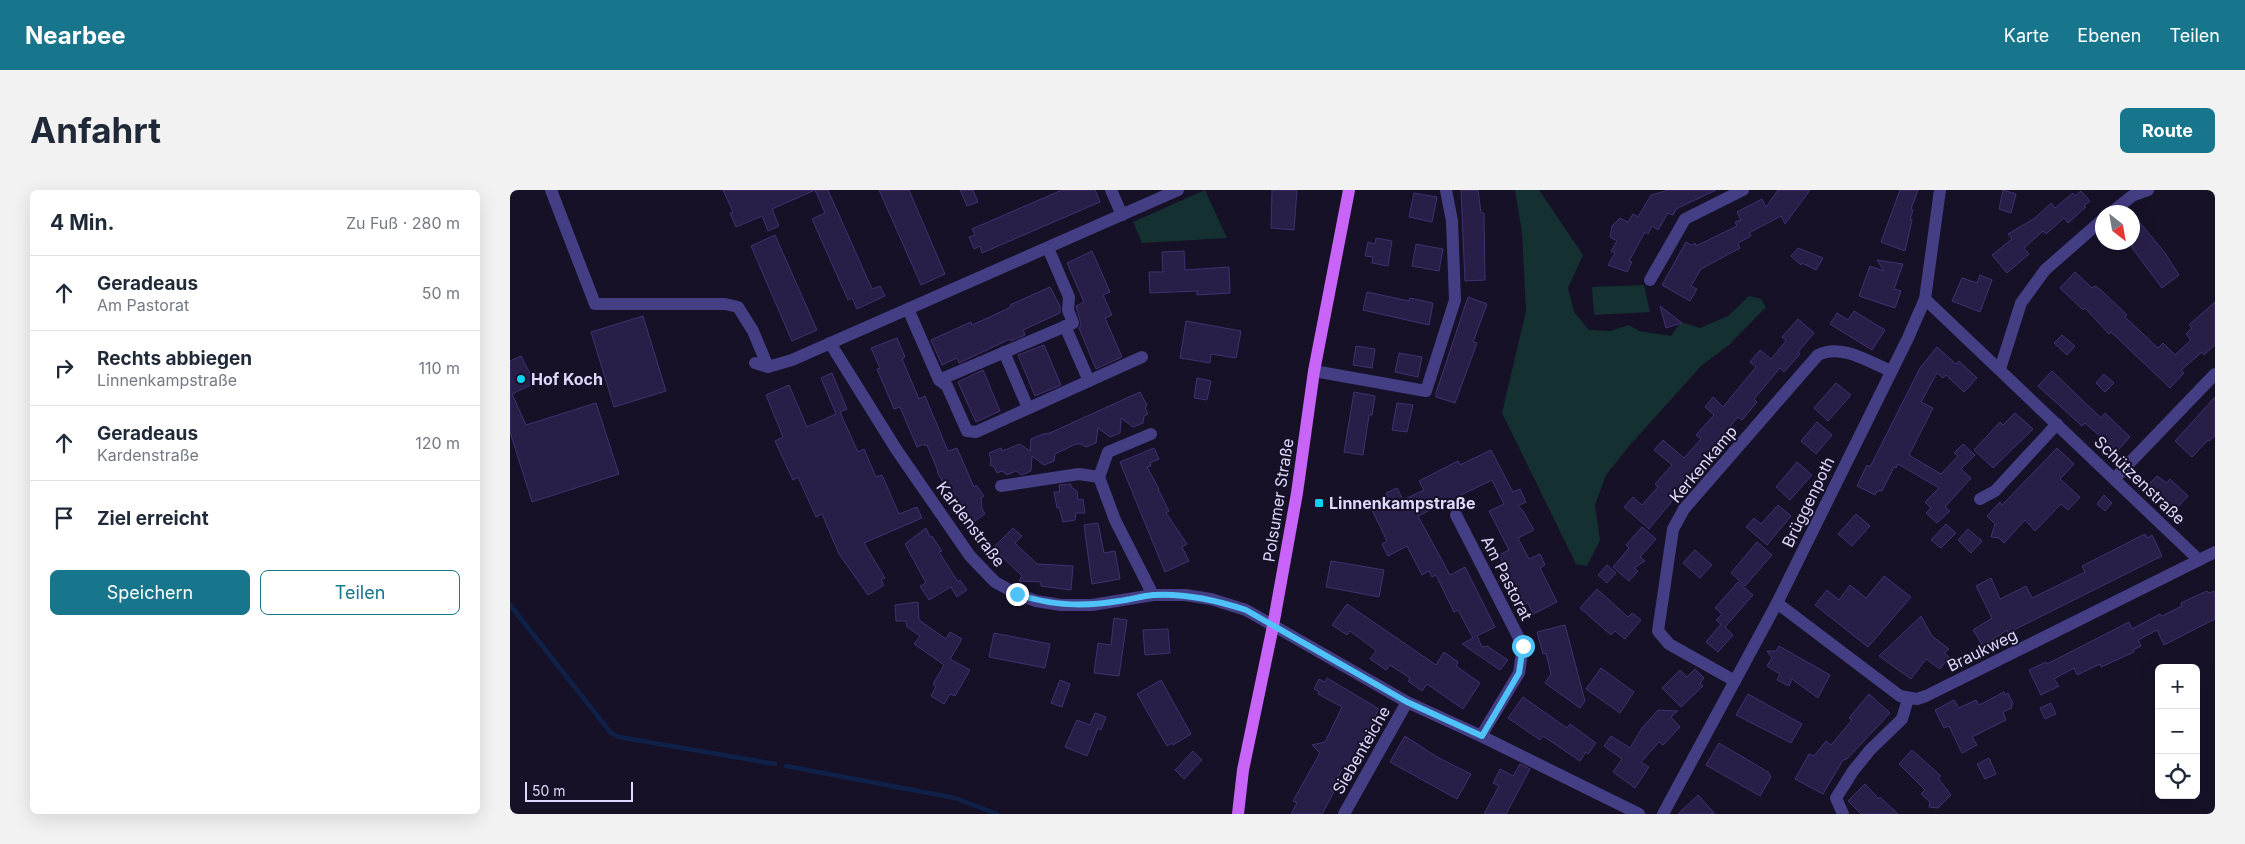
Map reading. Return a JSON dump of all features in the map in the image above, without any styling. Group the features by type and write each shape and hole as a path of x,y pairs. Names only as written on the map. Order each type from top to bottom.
{"main road":[{"name":"Polsumer Straße","path":"1238,814 1246,757 1273,626 1296,493 1314,371 1349,190"}],"street":[{"path":"551,190 594,304 725,304 738,307 753,331 768,367"},
{"path":"1111,190 1122,215"},
{"path":"755,362 768,367 792,360 1178,190"},
{"path":"1314,371 1426,391 1456,300 1452,221 1446,190"},
{"path":"1650,280 1685,219 1743,190"},
{"name":"Brüggenpoth","path":"1663,814 1777,603 1925,299 1940,190"},
{"path":"2121,205 2132,196 2148,190"},
{"path":"2000,369 2021,303 2046,270 2095,226"},
{"path":"939,380 1073,323 1068,310 1069,297 1048,248"},
{"name":"Schützenstraße","path":"1925,299 2199,560"},
{"path":"908,309 939,380 947,386 966,431 976,432 1142,357"},
{"path":"1065,326 1088,382"},
{"name":"Kardenstraße","path":"830,343 901,456 970,556 995,582 1023,596 1062,605 1092,605 1154,595 1185,595 1210,599 1246,610 1273,626"},
{"name":"Kerkenkamp","path":"1735,681 1669,644 1658,632 1673,529 1684,509 1818,355 1827,350 1839,350 1891,371"},
{"path":"1004,352 1028,408"},
{"path":"2115,478 2215,374"},
{"path":"1980,499 1995,491 2057,424"},
{"path":"1151,434 1108,452 1099,477 1115,520 1154,595"},
{"path":"1001,486 1079,474 1099,477"},
{"name":"Am Pastorat","path":"1456,516 1523,646 1519,673 1482,736"},
{"name":"Braukweg","path":"1908,699 1926,696 2215,552"},
{"path":"1777,603 1900,696 1908,699 1902,719 1864,757 1836,798 1843,814"},
{"path":"1273,626 1407,702 1482,736 1639,814"},
{"name":"Siebenteiche","path":"1344,814 1407,702"}],"green space":[{"path":"1205,190 1227,238 1142,243 1133,222"},
{"path":"1515,190 1539,190 1583,255 1568,288 1574,312 1589,330 1610,331 1629,325 1639,331 1671,336 1681,322 1700,328 1728,316 1749,296 1761,299 1766,307 1729,345 1702,365 1630,445 1606,475 1595,505 1600,540 1587,566 1576,564 1502,413 1526,311 1522,233"},
{"path":"1644,285 1650,312 1594,315 1592,287"}],"building":[{"path":"723,190 815,190 772,209 779,226 768,231 762,216 736,227 730,213 733,212"},
{"path":"815,190 828,190 872,289 880,286 885,296 857,309 852,298 848,300 812,219 825,213"},
{"path":"879,190 909,190 945,274 921,285"},
{"path":"960,190 973,190 978,202 967,206"},
{"path":"1062,190 1095,190 1100,202 982,253 980,246 974,249 969,237 975,235 972,229"},
{"path":"1272,190 1297,190 1294,230 1271,228"},
{"path":"1461,190 1478,190 1481,213 1484,213 1485,280 1465,281"},
{"path":"1669,190 1716,190 1676,209 1673,215 1668,213 1658,230 1652,226 1648,234 1645,232 1629,261 1632,262 1627,272 1608,265 1615,253 1611,251 1617,241 1610,237 1612,226 1620,218 1628,222 1633,214 1638,217 1651,195"},
{"path":"1778,190 1810,190 1785,224 1781,216 1749,233 1751,236 1738,243 1740,248 1701,269 1691,286 1697,289 1690,301 1662,285 1686,242 1691,245 1695,243 1696,246 1737,226 1735,222 1741,220 1737,212 1762,199 1766,207"},
{"path":"1900,190 1918,190 1911,209 1913,210 1910,220 1912,220 1905,251 1881,242"},
{"path":"2003,190 2016,194 2011,213 1999,209"},
{"path":"2081,191 2090,201 2084,206 2086,207 2068,223 2064,218 2046,234 2043,231 2024,248 2029,254 2007,273 1992,255 2012,239 2008,234 2035,218 2051,203 2055,208 2073,193 2075,196"},
{"path":"1414,193 1437,197 1432,222 1409,217"},
{"path":"2140,223 2165,253 2179,275 2162,288 2134,250 2140,250"},
{"path":"775,235 817,330 792,341 751,246"},
{"path":"1376,238 1392,241 1388,266 1372,263 1373,257 1365,256 1368,242 1375,244"},
{"path":"1416,244 1443,249 1439,271 1412,266"},
{"path":"1798,248 1823,258 1816,270 1802,263 1801,265 1791,256"},
{"path":"1092,251 1110,292 1103,295 1112,315 1105,318 1122,357 1096,369 1079,328 1081,324 1076,306 1084,302 1067,263"},
{"path":"1184,251 1185,270 1229,267 1230,293 1197,295 1197,291 1150,293 1149,272 1163,272 1162,252"},
{"path":"1877,260 1903,264 1894,289 1901,291 1895,308 1859,296 1870,266 1884,271"},
{"path":"2075,272 2092,288 2095,286 2101,290 2127,315 2125,317 2158,348 2163,343 2175,355 2191,340 2186,334 2192,328 2189,325 2215,302 2215,345 2204,355 2202,352 2181,370 2184,373 2170,388 2111,332 2109,334 2085,308 2083,310 2060,288"},
{"path":"1980,275 1992,280 1980,312 1952,301 1962,278 1977,283"},
{"path":"1050,287 1060,306 1060,313 1023,330 1025,335 1011,341 1010,339 959,363 957,358 942,365 931,340 971,322 972,325"},
{"path":"1367,292 1409,301 1410,298 1433,303 1429,325 1363,310"},
{"path":"1468,297 1487,304 1473,342 1477,343 1455,403 1436,397 1436,393"},
{"path":"1660,306 1682,323 1666,328"},
{"path":"1854,311 1885,330 1872,350 1830,324 1837,313 1848,320"},
{"path":"643,316 666,391 614,407 591,332"},
{"path":"1798,319 1814,333 1798,352 1800,354 1784,372 1780,368 1754,399 1757,402 1742,420 1738,417 1711,448 1715,451 1700,469 1697,466 1670,497 1673,500 1649,529 1624,507 1633,497 1642,505 1658,487 1655,484 1672,465 1654,450 1663,440 1684,458 1701,439 1696,435 1714,415 1705,407 1713,397 1723,407 1756,367 1750,362 1754,357 1760,350 1771,359 1786,341 1782,337"},
{"path":"1186,321 1241,331 1236,358 1211,354 1210,363 1180,358"},
{"path":"2062,335 2075,346 2067,355 2054,343"},
{"path":"897,338 905,357 902,359 919,399 925,396 948,451 957,448 974,487 976,485 984,496 981,498 982,509 985,514 970,524 958,513 958,508 937,472 927,445 925,446 924,444 917,447 900,407 894,409 877,369 880,368 871,348"},
{"path":"1044,345 1061,385 1035,396 1018,355"},
{"path":"1356,346 1375,349 1372,368 1353,365"},
{"path":"1937,347 1956,364 1959,361 1977,378 1964,392 1946,375 1943,378 1937,373 1921,402 1933,408 1909,455 1941,474 1958,456 1954,453 1963,444 1975,455 1961,469 1971,478 1945,507 1950,511 1937,523 1926,513 1931,508 1925,502 1939,488 1898,464 1896,468 1894,467 1882,491 1877,491 1875,495 1857,486 1867,465 1870,467 1920,368"},
{"path":"1399,353 1422,357 1418,377 1395,372"},
{"path":"521,356 535,383 512,394 526,425 596,403 619,474 532,502 510,432 510,361"},
{"path":"983,370 1000,411 976,422 958,382"},
{"path":"2052,371 2101,418 2105,413 2130,437 2117,451 2085,423 2082,426 2038,386"},
{"path":"832,373 847,409 840,412 858,452 864,449 876,477 882,475 899,514 917,507 922,518 864,543 885,578 881,580 884,585 868,595 839,554 822,514 816,517 798,477 793,480 775,441 783,437 766,395 789,385 807,427 836,414 821,378"},
{"path":"2104,374 2114,383 2105,392 2096,383"},
{"path":"1197,378 1211,381 1207,400 1194,398"},
{"path":"1836,383 1851,395 1828,421 1814,408"},
{"path":"1140,392 1147,405 1145,408 1148,414 1144,416 1143,423 1133,427 1121,418 1120,433 1110,437 1098,428 1096,443 1086,447 1076,444 1055,454 1054,461 1044,465 1032,456 1031,471 1022,475 1016,471 1007,475 1002,471 997,473 994,467 990,465 989,453 1001,448 1002,451 1020,444 1030,451 1031,439 1050,433"},
{"path":"1354,392 1375,396 1372,415 1369,415 1363,455 1344,452"},
{"path":"2215,397 2215,436 2208,440 2192,457 2175,441"},
{"path":"1397,403 1413,405 1407,432 1392,430"},
{"path":"2015,413 2033,429 1993,468 1974,450 2000,422 2003,425"},
{"path":"1817,422 1832,435 1816,454 1801,441"},
{"path":"1154,448 1159,459 1150,463 1151,466 1147,467 1169,511 1166,513 1187,544 1182,547 1189,561 1165,572 1120,462"},
{"path":"2057,448 2074,464 2060,479 2080,497 2068,510 2061,504 2035,531 2025,520 2004,543 1999,538 1991,537 1995,524 1987,516 2000,502 2002,505"},
{"path":"1491,450 1513,492 1520,489 1526,502 1518,506 1534,530 1518,538 1529,559 1540,554 1545,565 1540,568 1557,602 1533,614 1528,603 1525,604 1499,555 1509,550 1489,511 1504,504 1492,480 1418,516 1450,575 1465,567 1495,627 1477,636 1482,647 1487,646 1508,660 1500,670 1462,644 1473,638 1458,610 1454,612 1436,575 1432,577 1429,571 1422,575 1407,546 1388,556 1382,544 1387,541 1372,510 1390,501 1386,493 1397,488 1403,500 1424,490 1419,481 1458,461 1460,465"},
{"path":"1797,462 1812,475 1790,500 1776,487"},
{"path":"2157,476 2167,483 2170,479 2188,496 2175,510 2149,484"},
{"path":"1071,484 1071,487 1077,491 1078,500 1083,499 1085,513 1076,513 1075,520 1063,522 1059,507 1057,508 1054,492 1060,492 1059,485"},
{"path":"2104,495 2112,503 2105,511 2097,504"},
{"path":"1778,505 1791,516 1767,545 1746,527 1754,518 1761,524"},
{"path":"1856,514 1870,526 1852,546 1838,534"},
{"path":"1098,523 1104,553 1115,551 1120,579 1092,584 1084,525"},
{"path":"1946,524 1956,533 1941,548 1931,540"},
{"path":"1642,527 1656,539 1640,557 1645,561 1634,568 1638,571 1629,581 1613,567 1629,548 1626,545"},
{"path":"926,528 930,537 932,536 942,551 939,552 958,582 960,580 967,590 957,597 951,587 929,600 920,586 926,583 905,544"},
{"path":"1013,528 1022,536 1015,543 1037,564 1073,566 1071,590 1041,586 1041,582 1019,581 1022,576 993,548"},
{"path":"1968,529 1982,541 1971,553 1958,540"},
{"path":"2145,534 2147,538 2152,535 2162,556 2008,633 2007,630 1983,646 1973,630 1992,618 1976,586 1991,578 2000,599 2026,586 2032,598 2085,572 2082,566"},
{"path":"1757,542 1772,555 1745,586 1731,573"},
{"path":"1695,550 1712,565 1700,578 1683,563"},
{"path":"1331,561 1384,570 1379,597 1326,587"},
{"path":"1607,565 1616,573 1607,583 1598,575"},
{"path":"1884,576 1911,597 1868,647 1815,605 1827,590 1839,600 1850,585 1866,598"},
{"path":"1738,582 1753,595 1725,627 1733,635 1718,652 1706,642 1721,624 1716,620 1722,614 1715,608"},
{"path":"1597,589 1628,617 1632,613 1641,620 1625,639 1615,631 1611,635 1580,608"},
{"path":"2207,591 2209,593 2215,591 2215,619 2164,645 2157,630 2138,640 2141,646 2133,650 2134,652 2101,667 2100,664 2077,675 2074,668 2054,679 2059,686 2041,695 2029,670 2046,662 2047,664 2129,622 2132,629 2160,614 2162,616 2182,606 2181,603"},
{"path":"918,602 919,620 946,639 950,632 962,639 950,659 970,670 955,696 950,694 944,704 931,696 936,686 933,684 944,665 914,644 920,636 907,627 906,621 896,621 895,605"},
{"path":"1347,604 1436,665 1444,652 1458,662 1456,666 1480,683 1463,709 1427,684 1422,691 1408,681 1410,678 1390,665 1386,670 1370,659 1376,651 1373,648 1350,631 1347,635 1332,625"},
{"path":"1921,616 1932,636 1949,649 1944,653 1949,657 1940,669 1926,659 1911,679 1879,656"},
{"path":"1114,618 1127,620 1119,676 1094,673 1098,643 1111,645"},
{"path":"1565,625 1585,701 1580,708 1545,683 1551,674 1546,653 1543,654 1537,632"},
{"path":"1168,629 1170,653 1145,655 1143,630"},
{"path":"994,633 1050,644 1045,668 989,657"},
{"path":"1779,646 1830,675 1818,698 1792,679 1789,686 1777,680 1780,674 1767,666 1772,658 1767,651 1776,651"},
{"path":"1601,668 1634,692 1620,713 1586,689"},
{"path":"1695,669 1704,678 1700,683 1703,686 1681,707 1662,688 1680,670 1687,677"},
{"path":"1327,678 1379,709 1347,768 1344,766 1331,790 1334,792 1322,814 1291,814 1297,803 1293,801 1320,753 1312,745 1325,742 1342,707 1318,694 1319,692 1314,689 1319,679 1325,682"},
{"path":"1060,680 1070,684 1062,707 1051,703"},
{"path":"1161,680 1191,734 1173,745 1172,743 1167,746 1137,694"},
{"path":"2004,692 2005,695 2008,693 2013,704 2011,705 2012,708 2003,712 2006,720 1972,737 1977,745 1962,753 1949,726 1944,728 1935,710 1954,700 1959,708 1976,700 1979,705"},
{"path":"1748,694 1802,724 1791,743 1736,715"},
{"path":"1869,694 1890,713 1847,759 1843,760 1823,794 1795,779 1809,754 1814,756 1826,741 1831,745 1852,720 1849,718"},
{"path":"1523,697 1567,728 1570,724 1596,743 1588,754 1586,752 1580,761 1543,736 1540,740 1508,718"},
{"path":"2051,703 2056,714 2045,719 2040,708"},
{"path":"1658,710 1678,711 1671,717 1680,727 1663,745 1659,742 1641,762 1649,767 1635,788 1613,772 1622,759 1604,746 1611,736 1630,748 1642,728"},
{"path":"1095,713 1106,717 1101,730 1098,728 1087,756 1065,747 1077,720 1090,725"},
{"path":"1405,736 1437,757 1471,774 1457,799 1390,762"},
{"path":"1719,743 1768,772 1771,777 1760,796 1706,765"},
{"path":"1912,750 1941,776 1938,778 1951,795 1938,808 1929,807 1930,802 1921,794 1925,790 1899,764"},
{"path":"1193,751 1202,760 1184,779 1175,770"},
{"path":"1989,758 1996,774 1985,779 1977,764"},
{"path":"1520,764 1530,769 1506,814 1484,814 1499,786 1493,783 1500,769 1513,776"},
{"path":"1865,784 1879,799 1880,797 1898,814 1861,814 1848,801"},
{"path":"1698,795 1715,814 1678,814"}],"waterway":[{"path":"510,605 611,733 619,737 775,764"},
{"path":"786,766 955,798 997,814"}],"place":[{"name":"Hof Koch","path":"521,379"},
{"name":"Linnenkampstraße","path":"1319,503"}],"route":[{"path":"1017,594 1036,601 1062,605 1092,605 1154,595 1185,595 1225,603 1246,610 1407,702 1482,736 1519,673 1523,646"}]}
